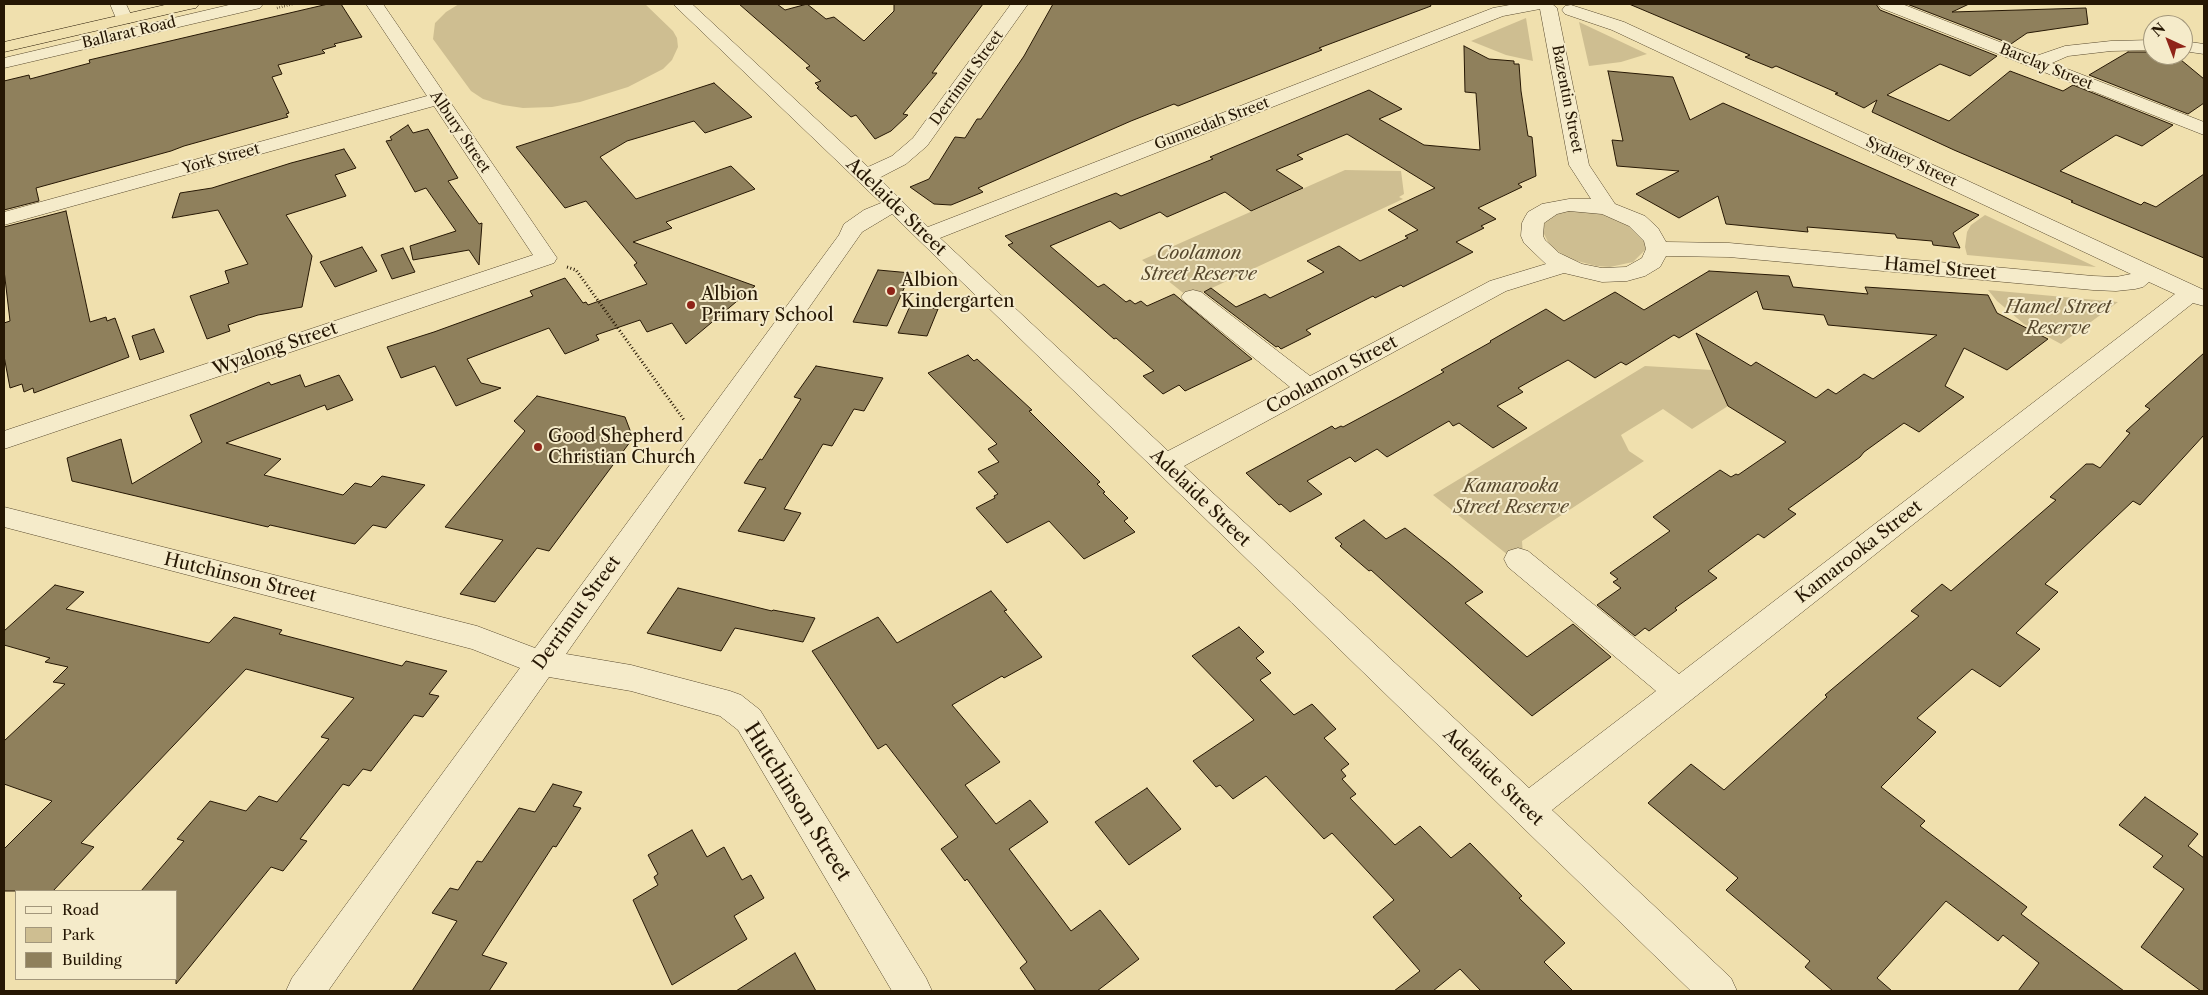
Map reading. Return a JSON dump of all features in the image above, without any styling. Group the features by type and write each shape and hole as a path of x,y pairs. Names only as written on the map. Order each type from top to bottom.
{"highway":[{"name":"Ballarat Road","path":"4,46 115,8 190,4"}],"street":[{"name":"Ballarat Road","path":"4,63 254,4"},
{"name":"Albury Street","path":"375,4 437,99 546,258"},
{"name":"Derrimut Street","path":"869,180 896,173 910,161 912,151 1020,4"},
{"name":"Barclay Street","path":"1887,4 2204,129"},
{"name":"Adelaide Street","path":"688,5 925,236 1718,991"},
{"name":"Gunnedah Street","path":"925,236 1505,8 1559,6"},
{"name":"Sydney Street","path":"1559,6 1618,26 2198,296"},
{"name":"Bazentin Street","path":"1559,6 1554,33 1580,165 1607,208"},
{"path":"2036,63 2065,51 2111,46 2143,45"},
{"name":"York Street","path":"4,219 437,99"},
{"name":"Bazentin Street","path":"1569,205 1580,165"},
{"path":"1569,205 1607,208 1632,219 1653,241 1652,262 1637,271 1627,274 1595,274 1564,266 1540,249 1532,236 1533,223 1536,217 1550,209 1569,205"},
{"name":"Derrimut Street","path":"305,991 806,294 850,236 900,211"},
{"name":"Hamel Street","path":"1653,241 1729,250 2093,283 2116,284 2135,282 2147,272"},
{"name":"Coolamon Street","path":"1498,286 1540,249"},
{"name":"Wyalong Street","path":"4,440 546,258"},
{"name":"Coolamon Street","path":"1166,464 1498,286 1564,266"},
{"name":"Kamarooka Street","path":"1527,810 2198,296"},
{"path":"1193,297 1308,388"},
{"name":"Hutchinson Street","path":"4,517 547,655 730,704 749,720 913,991"},
{"path":"1518,559 1679,692"}],"path":[{"path":"546,258 576,270 686,422 710,429"}],"green space":[{"path":"459,4 645,4 673,31 677,38 678,47 672,60 663,69 628,87 580,102 552,107 523,108 503,105 483,99 471,91 433,39 435,23 446,12"},
{"path":"1526,18 1533,61 1506,55 1471,41"},
{"path":"1579,22 1647,54 1621,62 1589,66"},
{"name":"Coolamon Street Reserve","path":"1345,170 1401,171 1404,194 1399,197 1403,199 1199,294 1277,368 1142,260"},
{"path":"1566,209 1591,209 1627,221 1646,243 1645,250 1633,262 1610,267 1596,266 1570,259 1550,246 1542,230 1548,217"},
{"name":"Hamel Street Reserve","path":"1985,215 2096,267 1967,255 1965,247 1967,232 1971,225"},
{"name":"Hamel Street Reserve","path":"1988,290 2118,302 2061,344 2024,324 1997,301"},
{"name":"Kamarooka Street Reserve","path":"1645,366 1712,370 1728,406 1692,429 1663,409 1621,435 1629,451 1644,461 1522,541 1523,555 1639,660 1433,495"}],"building":[{"path":"328,4 341,4 362,37 334,44 336,46 322,50 325,53 278,65 282,74 272,77 289,113 286,114 288,117 36,188 39,201 4,210 4,81 29,75 30,79 90,63 89,60"},
{"path":"739,4 777,4 785,10 807,4 826,19 834,17 864,41 894,11 894,4 983,4 932,73 937,73 903,114 908,115 891,131 875,139 856,115 851,117 817,88 819,87 815,83 821,81 806,68 810,66"},
{"path":"1053,4 1430,4 1431,6 1319,48 1322,50 1178,106 1174,104 1131,121 978,188 983,192 951,205 934,204 910,187 929,179 955,137 965,138 977,119 981,119 1024,56"},
{"path":"1629,4 1876,4 1880,10 1997,56 1970,76 1940,64 1887,95 1949,121 2010,71 2063,91 2073,85 2173,125 2142,146 2116,135 2060,171 2141,205 2144,202 2156,207 2204,174 2204,258 2071,202 2073,201 1954,150 1872,112 1877,100 1864,108 1835,94 1838,93 1776,66 1772,68 1745,57 1750,55"},
{"path":"1907,4 1969,4 1952,12 2086,8 2088,24 2027,33 2011,44"},
{"path":"1464,46 1489,59 1514,61 1514,64 1519,64 1521,91 1528,136 1532,137 1536,176 1518,184 1522,187 1478,208 1496,219 1481,226 1484,228 1456,242 1473,252 1403,287 1401,285 1375,298 1373,296 1306,330 1311,334 1281,349 1204,292 1211,288 1236,307 1265,294 1270,298 1324,272 1307,261 1339,246 1360,261 1408,238 1405,236 1418,230 1388,210 1435,188 1347,134 1297,155 1303,159 1276,170 1303,188 1251,211 1225,192 1167,217 1160,212 1120,229 1110,221 1050,246 1098,287 1104,284 1126,302 1130,300 1135,304 1141,301 1147,306 1174,294 1252,359 1185,391 1179,385 1163,394 1143,376 1154,371 1116,338 1114,339 1008,245 1013,243 1005,236 1116,193 1121,196 1213,159 1210,157 1369,90 1402,109 1379,119 1424,145 1480,150 1476,93 1465,92"},
{"path":"2128,52 2143,52 2143,65 2187,65 2204,79 2204,103 2188,114 2089,75"},
{"path":"1608,71 1673,77 1690,120 1723,103 1979,215 1953,233 1960,248 1933,245 1932,241 1897,238 1895,234 1807,227 1808,232 1726,224 1718,196 1679,218 1636,194 1679,171 1617,166 1612,140 1623,141"},
{"path":"714,83 752,117 705,133 694,121 627,141 600,157 636,199 731,166 755,189 666,222 672,228 633,242 755,286 686,344 672,323 647,332 640,320 596,335 599,340 565,354 549,328 467,359 481,383 501,388 456,406 435,366 401,378 387,347 533,296 530,291 565,278 583,303 586,302 588,305 647,284 634,265 637,263 586,201 565,208 516,147"},
{"path":"408,125 413,133 428,129 458,178 448,181 479,224 482,223 479,265 469,250 413,260 410,246 456,231 426,188 415,192 386,141 392,140 390,137"},
{"path":"344,149 356,168 335,175 346,196 286,215 312,256 302,307 258,315 228,325 230,331 207,339 190,296 229,283 225,271 248,264 218,210 172,218 180,193 212,188 291,163"},
{"path":"66,211 90,322 106,317 107,321 115,318 129,357 34,393 33,388 24,392 22,384 10,388 4,356 4,323 10,321 4,270 4,227"},
{"path":"362,247 377,271 335,287 320,262"},
{"path":"403,248 415,272 392,279 381,255"},
{"path":"878,270 911,273 887,326 853,322"},
{"path":"1709,271 1789,276 1793,287 1868,294 1865,287 1988,295 1997,313 2048,339 2007,370 1964,348 1945,386 1964,397 1919,432 1904,423 1864,452 1860,457 1788,509 1796,514 1764,538 1758,534 1708,571 1717,578 1675,608 1677,610 1649,631 1645,628 1635,636 1597,605 1621,588 1613,582 1618,579 1610,573 1670,531 1653,517 1720,470 1731,477 1736,474 1738,475 1786,442 1728,406 1696,333 1751,366 1756,362 1816,398 1828,389 1836,394 1864,374 1873,379 1937,335 1828,325 1824,315 1763,309 1757,291 1679,338 1674,335 1626,365 1621,362 1595,378 1568,360 1518,388 1523,392 1497,406 1527,428 1493,448 1459,423 1453,426 1449,421 1387,457 1377,449 1355,462 1350,457 1307,481 1322,494 1290,512 1281,504 1279,505 1246,473 1332,426 1335,429 1343,427 1399,397 1444,372 1441,370 1546,309 1564,321 1615,292 1644,310"},
{"path":"910,306 938,309 927,336 898,333"},
{"path":"154,329 164,352 140,360 132,336"},
{"path":"2204,353 2204,435 2140,505 2133,501 2045,584 2058,592 2016,633 2040,649 2000,687 1972,669 1917,718 1936,732 1881,787 1925,821 1920,826 2027,907 2021,914 2124,991 2018,991 2039,963 2003,935 1998,941 1946,901 1877,978 1892,991 1833,991 1805,967 1810,961 1726,890 1738,878 1648,803 1691,764 1724,790 1827,697 1825,695 1919,616 1911,611 1942,584 1951,591 2056,500 2050,497 2086,464 2093,464 2100,468 2130,433 2126,431 2150,409 2145,406"},
{"path":"968,355 974,361 977,359 1032,410 1029,411 1100,482 1097,484 1105,492 1103,493 1128,518 1124,521 1135,532 1084,559 1049,521 1007,543 976,508 995,498 994,496 998,494 978,472 999,462 988,449 997,444 928,373"},
{"path":"816,366 883,378 864,411 854,409 832,446 823,444 784,509 801,513 784,541 738,531 766,488 744,483 760,459 762,460 801,399 794,397"},
{"path":"300,375 305,387 339,375 353,400 327,410 325,405 226,443 281,459 264,475 343,495 355,483 371,487 382,476 425,485 386,528 373,525 355,544 270,525 268,527 72,481 67,458 121,439 132,484 202,442 190,415 269,382 271,385"},
{"path":"537,396 625,417 633,438 549,551 537,548 495,602 460,594 503,540 445,527 525,431 514,421"},
{"path":"1364,520 1386,539 1405,528 1449,563 1483,592 1465,603 1527,657 1573,624 1611,657 1532,716 1371,570 1369,571 1340,546 1342,544 1335,538"},
{"path":"55,585 84,592 66,609 209,643 234,617 282,630 279,634 402,666 406,661 447,671 429,694 439,696 423,717 414,715 371,771 363,769 349,786 343,784 300,839 307,841 283,871 271,867 176,984 176,980 178,980 178,890 142,890 184,841 177,839 210,801 246,811 259,796 277,802 329,739 321,737 354,698 246,669 81,843 94,847 54,890 4,891 4,849 52,801 4,784 4,741 65,684 53,682 68,667 45,662 50,658 4,645 4,631"},
{"path":"678,588 772,611 815,618 803,642 735,628 721,651 647,633"},
{"path":"991,591 1007,610 1004,611 1042,657 1004,678 1002,676 952,705 1000,762 965,785 996,824 1030,800 1048,822 1009,849 1071,931 1100,910 1139,959 1097,991 1036,991 1020,968 1027,962 967,879 965,881 941,849 958,837 886,744 878,749 812,651 878,617 897,643"},
{"path":"1239,627 1264,652 1256,658 1271,673 1260,680 1294,715 1312,704 1336,729 1324,738 1349,764 1341,770 1346,776 1342,779 1356,794 1350,798 1395,845 1420,826 1451,858 1470,843 1522,896 1519,898 1565,943 1544,962 1573,991 1481,991 1460,969 1433,991 1394,991 1420,971 1373,917 1394,900 1332,833 1324,839 1266,776 1233,799 1220,785 1216,787 1193,761 1254,720 1192,656"},
{"path":"553,784 582,792 573,806 581,808 556,847 553,846 482,955 507,963 489,991 412,991 457,921 432,913 450,888 458,890 477,861 482,862 519,808 535,812"},
{"path":"1147,788 1181,829 1129,865 1095,822"},
{"path":"2145,797 2198,834 2188,846 2204,858 2204,991 2201,991 2141,947 2184,889 2153,867 2163,856 2119,825"},
{"path":"692,830 707,857 724,847 742,880 751,875 764,898 734,916 747,939 672,985 633,900 658,885 654,877 658,874 648,855"},
{"path":"795,953 816,991 736,991"}],"place":[{"name":"Albion Kindergarten","path":"891,291"},
{"name":"Albion Primary School","path":"691,305"},
{"name":"Good Shepherd Christian Church","path":"538,447"}]}
